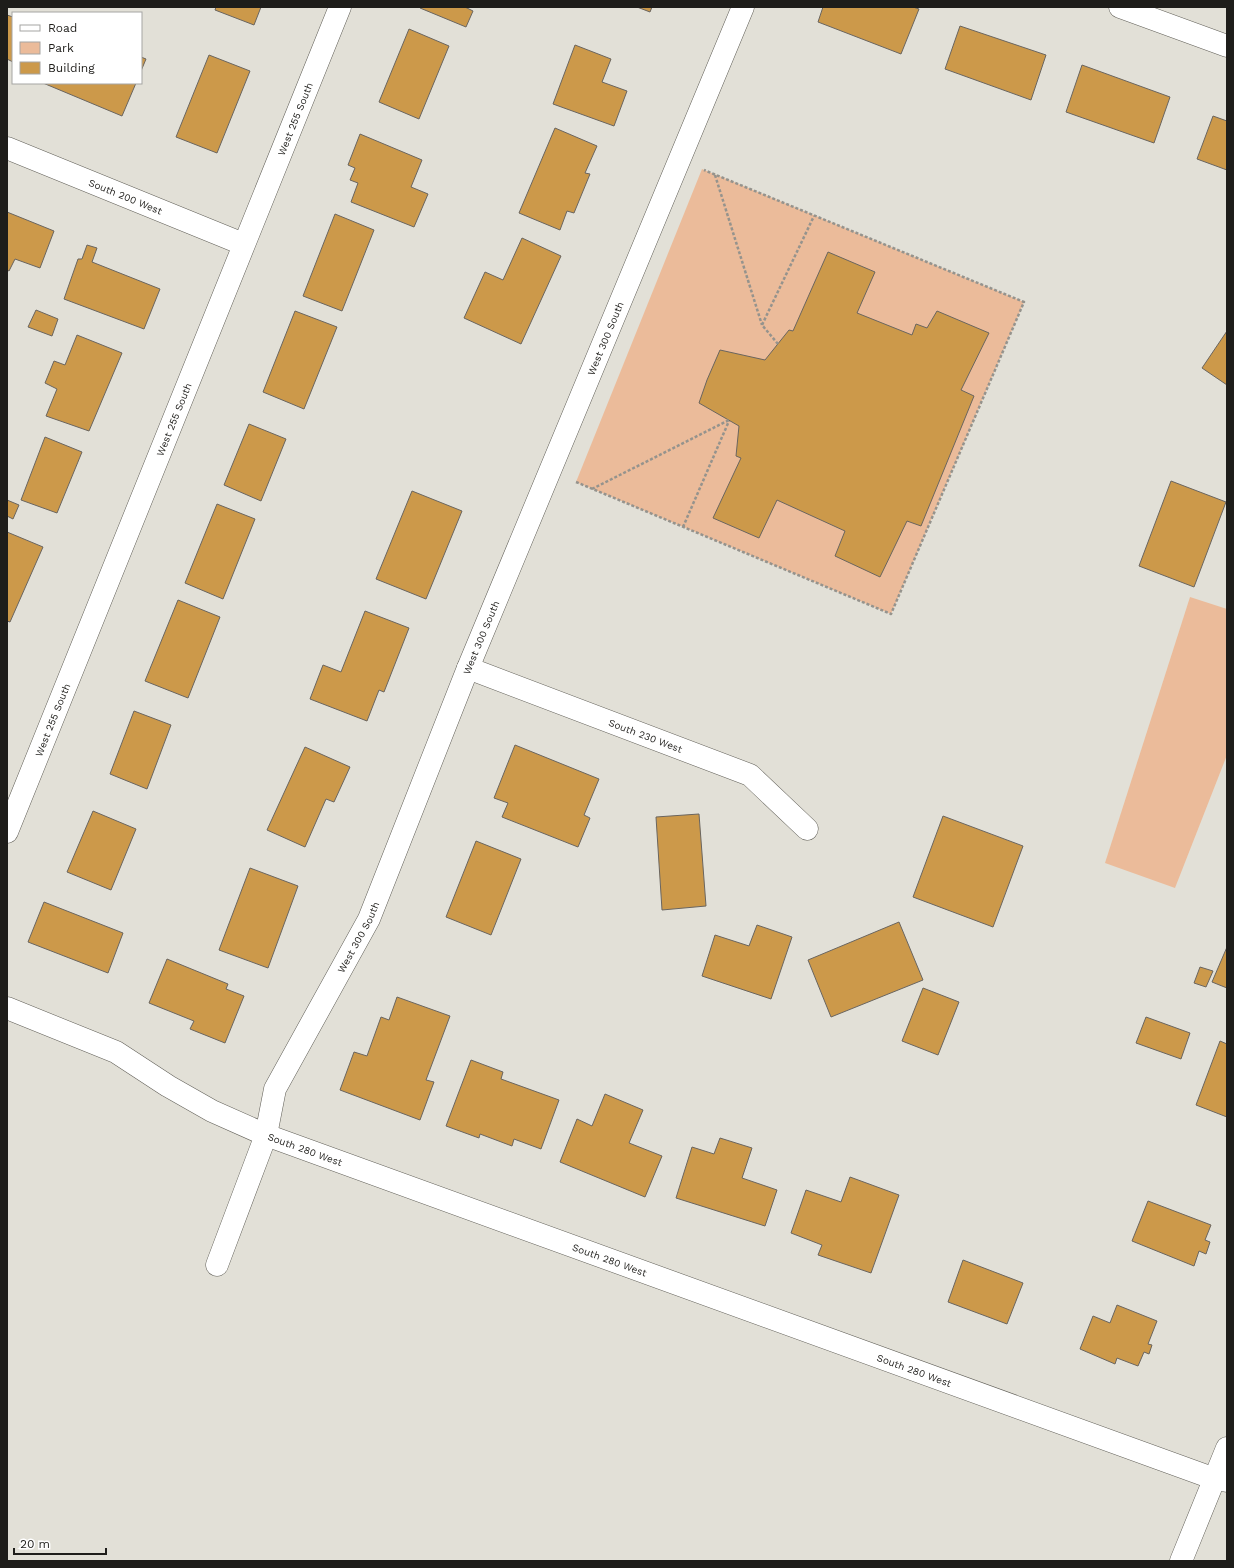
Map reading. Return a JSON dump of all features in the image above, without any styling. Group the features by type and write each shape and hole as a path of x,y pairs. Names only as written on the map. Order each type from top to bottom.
{"street":[{"name":"West 255 South","path":"7,832 243,244 340,7"},
{"name":"West 300 South","path":"217,1265 266,1136 275,1089 369,919 468,668 743,7"},
{"path":"1120,7 1227,46"},
{"name":"South 200 West","path":"7,148 243,244"},
{"name":"South 230 West","path":"468,668 750,775 807,829"},
{"name":"South 280 West","path":"7,1008 116,1052 168,1086 212,1111 266,1136 1221,1480"},
{"path":"1181,1561 1221,1480 1227,1448"}],"path":[{"path":"576,482 891,614 1024,302 702,169"},
{"path":"715,174 762,325 778,344"},
{"path":"762,325 814,216"},
{"path":"592,489 729,420 682,527"}],"green space":[{"path":"702,169 1024,302 891,614 576,482"},
{"path":"1190,597 1227,609 1227,755 1175,888 1105,863"}],"building":[{"path":"216,7 261,7 254,25 215,10"},
{"path":"465,7 473,11 466,27 420,8"},
{"path":"637,7 652,7 650,12"},
{"path":"823,7 913,7 919,9 901,54 818,22"},
{"path":"7,15 12,17 12,62 7,59"},
{"path":"960,26 1046,55 1031,100 945,69"},
{"path":"409,29 449,46 419,119 379,102"},
{"path":"575,45 611,59 602,82 627,91 614,126 553,104"},
{"path":"209,55 250,71 217,153 176,137"},
{"path":"142,57 146,59 142,69"},
{"path":"1082,65 1170,97 1154,143 1066,112"},
{"path":"45,84 136,84 122,116"},
{"path":"1213,116 1227,121 1227,170 1197,159"},
{"path":"555,128 597,146 585,173 590,174 574,213 567,211 560,230 519,213"},
{"path":"360,134 422,160 411,187 428,194 414,227 351,202 358,183 350,180 355,168 348,165"},
{"path":"7,212 54,231 40,268 15,259 9,271 7,270"},
{"path":"335,214 374,230 342,311 303,296"},
{"path":"522,238 561,256 521,344 464,318 485,272 503,280"},
{"path":"87,245 97,248 92,262 160,289 144,329 64,299 78,259 82,259"},
{"path":"828,252 875,272 857,313 912,335 916,324 927,328 937,311 989,333 961,390 974,396 921,526 907,521 880,577 835,556 845,531 777,500 759,538 713,518 741,458 736,456 739,426 699,403 707,380 720,350 765,360 789,330 793,331"},
{"path":"36,310 58,319 52,336 28,327"},
{"path":"295,311 337,327 304,409 263,392"},
{"path":"1227,331 1227,385 1202,368"},
{"path":"77,335 122,353 89,431 46,416 57,389 45,383 54,361 65,365"},
{"path":"249,424 286,439 261,501 224,485"},
{"path":"45,437 82,452 57,513 21,500"},
{"path":"1171,481 1226,502 1194,587 1139,566"},
{"path":"412,491 462,511 426,599 376,579"},
{"path":"7,500 19,505 13,519 7,516"},
{"path":"217,504 255,519 223,599 185,583"},
{"path":"7,532 43,547 10,622 7,621"},
{"path":"178,600 220,617 188,698 145,681"},
{"path":"365,611 409,628 384,692 379,690 367,721 310,699 323,665 341,672"},
{"path":"134,711 171,725 147,789 110,774"},
{"path":"515,745 599,779 584,815 590,818 578,847 502,817 508,803 494,798"},
{"path":"305,747 350,767 334,802 326,799 305,847 267,830"},
{"path":"93,811 136,829 111,890 67,872"},
{"path":"699,814 706,906 662,910 656,817"},
{"path":"943,816 1023,846 993,927 913,897"},
{"path":"476,841 521,859 491,935 446,917"},
{"path":"250,868 298,886 268,968 219,950"},
{"path":"44,902 123,933 108,973 28,942"},
{"path":"899,922 923,980 831,1017 808,960"},
{"path":"757,925 792,937 771,999 702,976 715,935 749,946"},
{"path":"1227,947 1227,988 1212,982"},
{"path":"167,959 228,984 226,989 244,996 225,1043 190,1029 194,1021 149,1003"},
{"path":"1200,967 1213,971 1206,987 1194,983"},
{"path":"923,988 959,1002 938,1055 902,1041"},
{"path":"397,997 450,1016 426,1080 434,1082 420,1120 340,1090 354,1052 367,1056 381,1017 389,1020"},
{"path":"1146,1017 1190,1033 1181,1059 1136,1043"},
{"path":"1220,1041 1227,1044 1227,1117 1196,1105"},
{"path":"471,1060 503,1072 501,1079 559,1100 541,1149 514,1139 512,1146 480,1134 479,1138 446,1126"},
{"path":"605,1094 643,1110 629,1143 662,1156 645,1197 560,1162 577,1119 592,1126"},
{"path":"720,1138 752,1148 742,1178 777,1190 765,1226 676,1198 692,1147 714,1154"},
{"path":"850,1177 899,1195 871,1273 818,1255 822,1245 791,1233 806,1190 841,1202"},
{"path":"1148,1201 1211,1225 1205,1240 1210,1242 1206,1254 1199,1251 1194,1266 1132,1241"},
{"path":"963,1260 1023,1283 1007,1324 948,1302"},
{"path":"1117,1305 1157,1321 1148,1344 1152,1345 1149,1354 1144,1352 1138,1366 1117,1358 1115,1364 1080,1349 1093,1316 1110,1323"}]}
